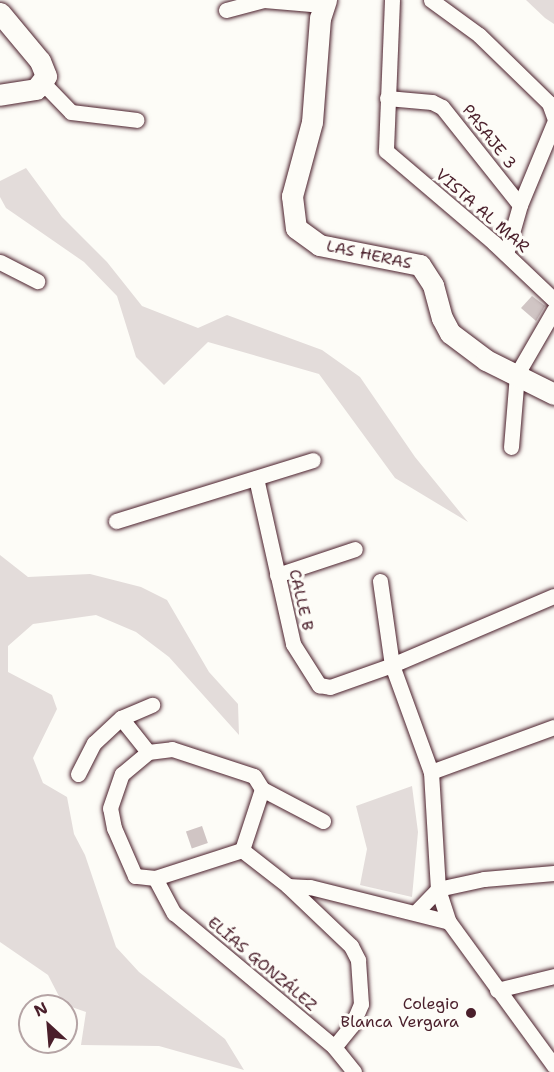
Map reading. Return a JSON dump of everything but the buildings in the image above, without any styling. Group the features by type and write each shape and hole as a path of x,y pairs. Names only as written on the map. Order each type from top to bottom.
{"street":[{"path":"226,10 264,0 324,2"},
{"path":"387,98 392,0"},
{"path":"431,0 479,35 549,103 554,117"},
{"name":"LAS HERAS","path":"324,2 317,92 292,196 296,228 319,245 420,266 428,273 450,333 486,360 517,374"},
{"path":"0,13 40,62 46,76 43,83 36,89 0,95"},
{"path":"43,83 71,112 137,120"},
{"name":"VISTA AL MAR","path":"387,98 386,151 506,254 554,300"},
{"name":"PASAJE 3","path":"387,98 432,102 442,107 520,205"},
{"path":"506,254 520,205 554,123"},
{"path":"0,262 37,280"},
{"path":"511,447 517,374 554,310"},
{"path":"517,374 554,394"},
{"path":"116,521 313,460"},
{"name":"CALLE B","path":"256,478 293,644 319,685 330,687 392,665 554,596"},
{"path":"277,575 355,549"},
{"path":"380,581 392,665 431,772 438,889 449,922 554,1066"},
{"path":"78,774 94,743 121,718 152,705"},
{"path":"121,718 148,752"},
{"path":"431,772 554,727"},
{"path":"242,850 142,880 130,870 110,808 122,774 148,752 172,748 254,776 262,789 323,821"},
{"path":"242,850 262,789"},
{"path":"242,850 288,886 351,946 358,960 361,1004 352,1025 334,1047"},
{"path":"416,912 438,889 484,879 554,873"},
{"name":"ELÍAS GONZÁLEZ","path":"154,878 174,913 334,1047 354,1072"},
{"path":"288,886 310,886 449,922"},
{"path":"497,990 554,976"}],"shaded area":[{"path":"526,0 554,0 554,24 545,18"},
{"path":"26,168 62,217 107,262 142,306 198,328 227,315 322,350 360,377 415,457 468,522 395,478 319,374 208,342 164,385 136,357 117,296 84,262 6,208 0,197 0,181"},
{"path":"0,555 28,577 90,574 141,587 167,600 209,672 238,704 239,735 169,657 136,632 96,615 33,624 8,646 8,672 52,695 57,709 33,758 43,783 67,797 74,834 85,855 116,947 139,972 225,1039 244,1070 159,1046 81,1045 86,1012 78,1009 78,994 58,994 48,975 0,942"},
{"path":"412,786 418,832 412,897 360,885 367,849 356,806"}],"place":[{"name":"Colegio Blanca Vergara","path":"471,1013"}]}
